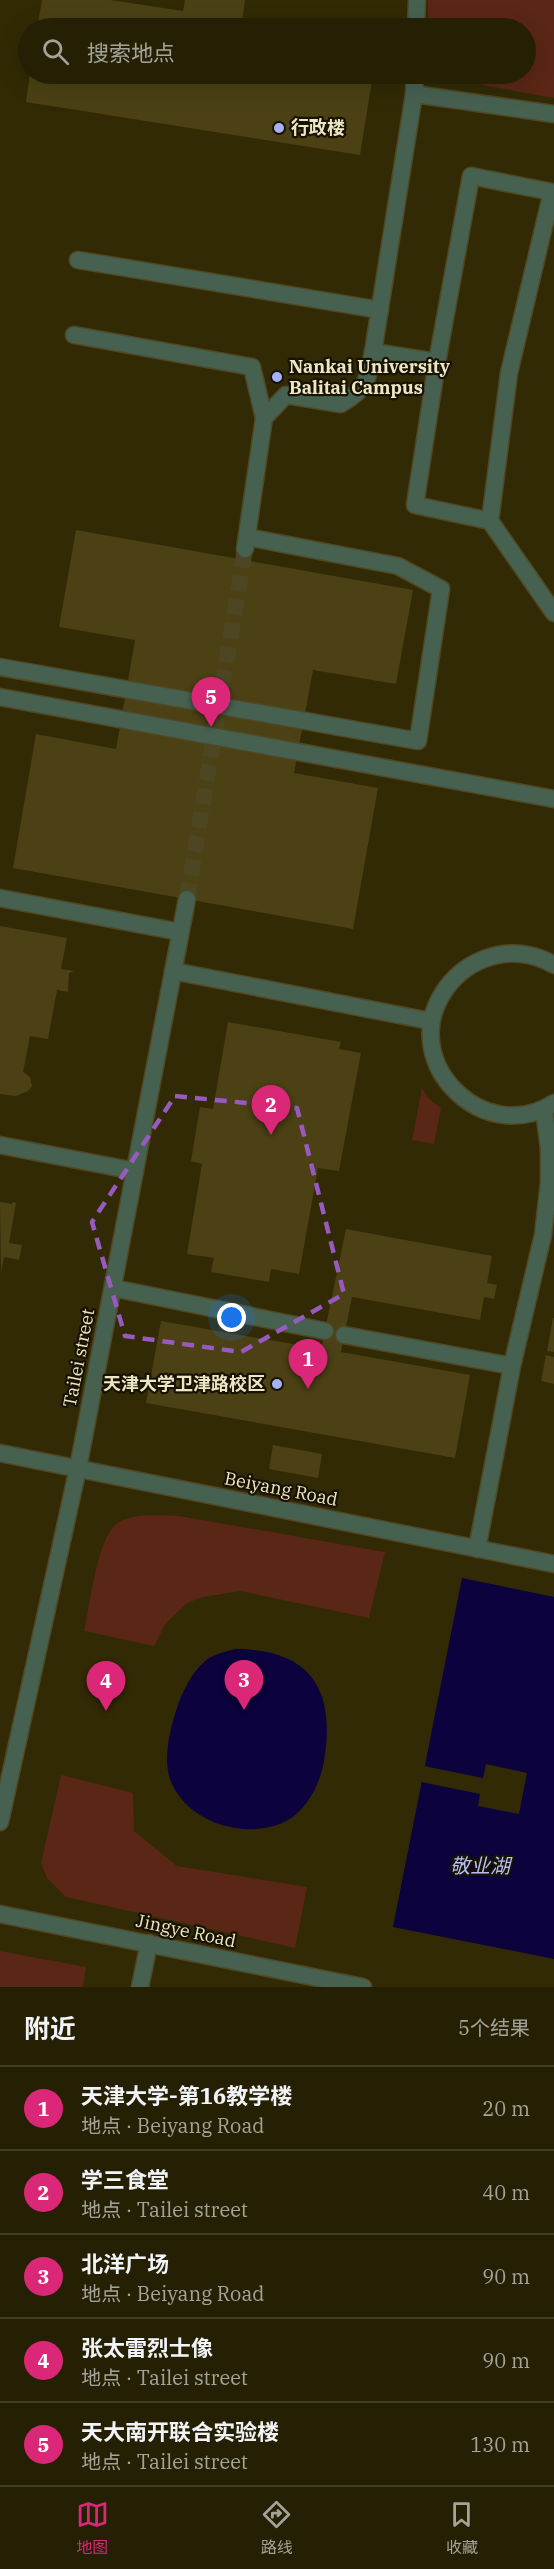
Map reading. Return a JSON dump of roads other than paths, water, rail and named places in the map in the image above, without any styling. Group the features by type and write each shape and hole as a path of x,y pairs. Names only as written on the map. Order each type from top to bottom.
{"street":[{"path":"416,18 417,0"},
{"path":"264,418 286,395 341,404 361,392 366,383 380,310 414,84"},
{"path":"414,94 554,114"},
{"path":"490,521 415,506 437,362 471,176 552,192 509,373 490,521 554,613"},
{"path":"78,260 380,310"},
{"path":"0,667 418,741 441,589 398,566 246,543 264,418 252,367 74,335"},
{"path":"373,352 437,362"},
{"path":"0,697 554,799"},
{"path":"0,898 180,932"},
{"name":"Tailei street","path":"0,1822 78,1468 187,899"},
{"path":"477,1549 512,1366 543,1235 549,1183 549,1106 520,1115 496,1114 474,1106 455,1092 440,1073 432,1050 430,1021 438,1001 451,980 471,964 495,955 520,953 545,959 554,965"},
{"path":"173,971 430,1021"},
{"path":"0,1145 135,1171"},
{"path":"113,1288 325,1331"},
{"path":"344,1335 512,1366"},
{"name":"Beiyang Road","path":"0,1453 554,1564"},
{"name":"Jingye Road","path":"0,1914 356,1986"},
{"path":"140,1987 149,1943"}],"water":[{"name":"敬业湖","path":"462,1578 554,1597 554,1959 393,1927"},
{"path":"235,1649 261,1651 283,1657 300,1666 312,1678 321,1694 326,1714 327,1736 324,1761 315,1789 298,1813 282,1823 266,1828 233,1828 201,1816 177,1794 168,1771 167,1753 170,1734 186,1686 207,1660"}],"tunnel":[{"path":"187,899 245,549"}],"place":[{"name":"行政楼","path":"279,128"},
{"name":"Nankai University Balitai Campus","path":"277,377"},
{"name":"天大南开联合实验楼","path":"211,727"},
{"name":"学三食堂","path":"271,1135"},
{"name":"天津大学卫津路校区","path":"277,1384"},
{"name":"天津大学-第16教学楼","path":"308,1389"},
{"name":"北洋广场","path":"244,1710"},
{"name":"张太雷烈士像","path":"106,1711"}]}
